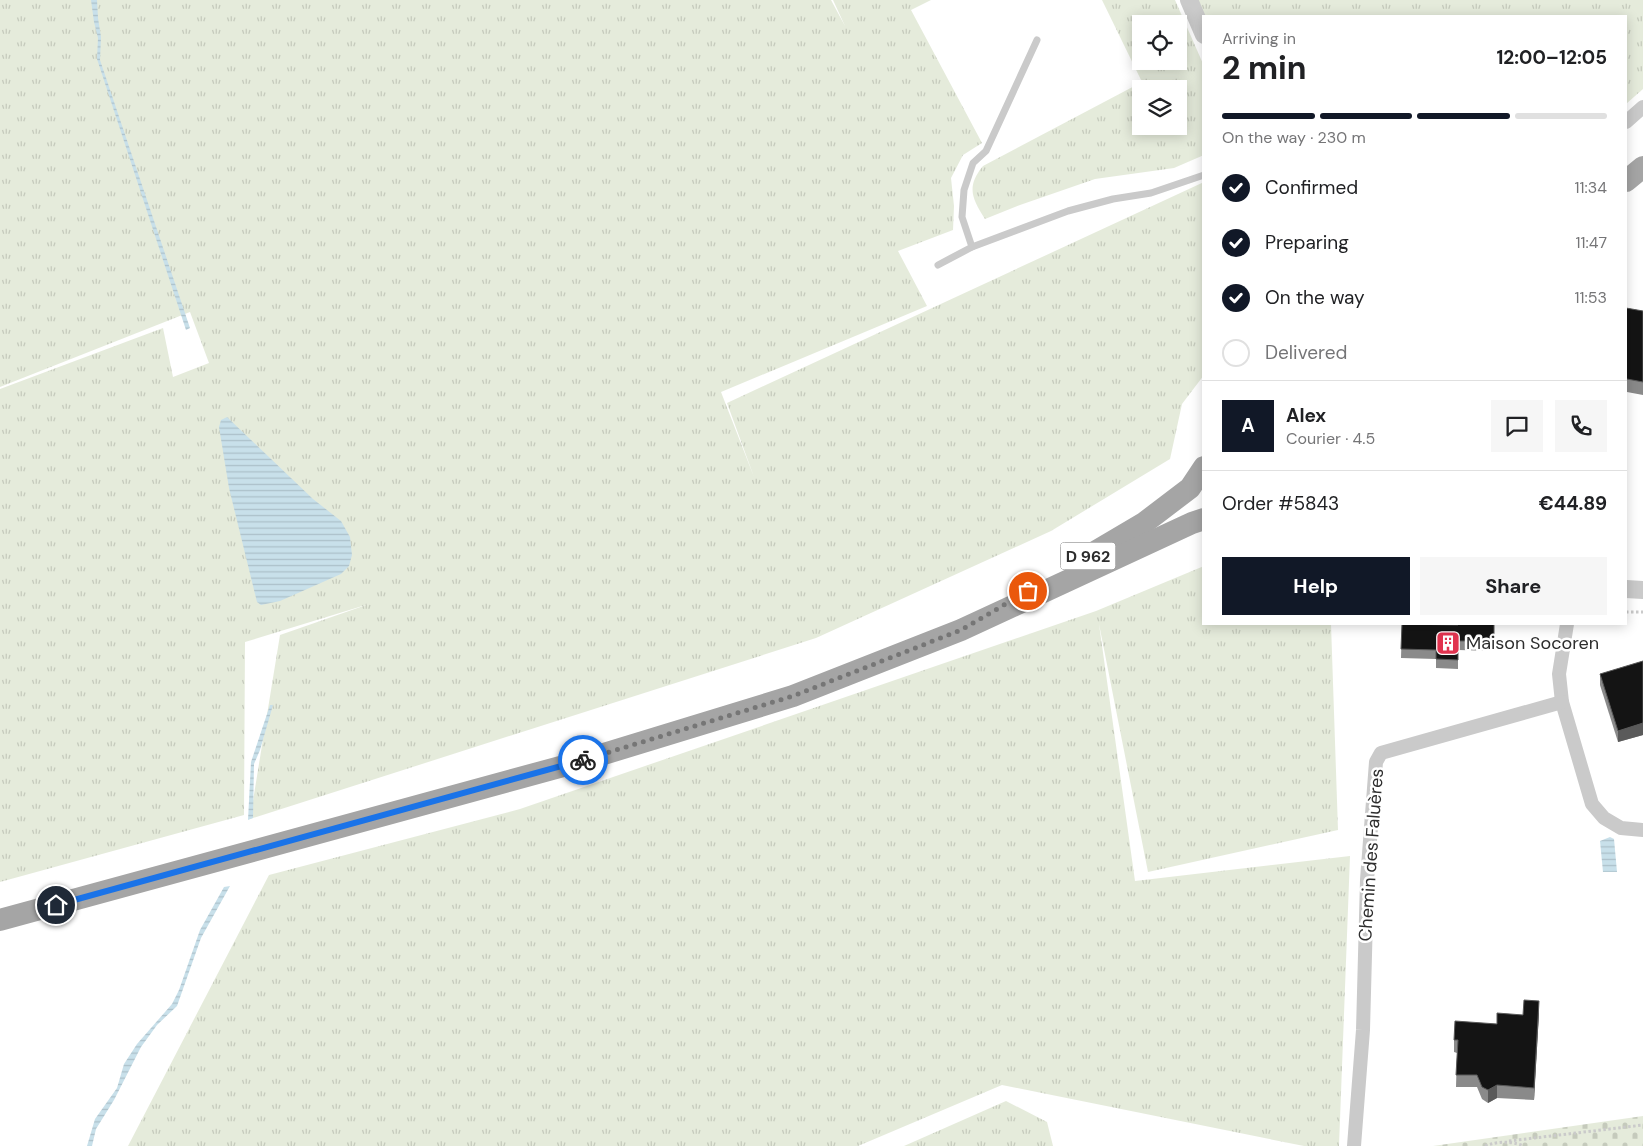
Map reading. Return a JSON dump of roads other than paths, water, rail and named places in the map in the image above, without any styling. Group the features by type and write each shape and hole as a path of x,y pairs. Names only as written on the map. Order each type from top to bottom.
{"main road":[{"path":"1627,180 1643,167"},
{"name":"D 962","path":"961,630 1144,523 1190,488 1202,470"},
{"name":"D 962","path":"0,920 571,764 793,696 961,630 1192,522 1202,520"}],"street":[{"path":"1189,0 1202,30"},
{"path":"1627,121 1643,107"},
{"path":"1627,590 1643,590"},
{"path":"1567,625 1559,674 1562,702 1592,804 1604,818 1621,828 1643,830"},
{"name":"Chemin des Faluères","path":"1354,1146 1363,1030 1367,880 1376,762 1381,754 1562,702"}],"lane":[{"path":"972,247 962,217 964,190 973,163 986,151 1037,40"},
{"path":"938,265 972,247 1068,210 1114,199 1152,193 1202,176"}],"water":[{"path":"91,0 97,0 101,37 100,60 190,328 186,330 97,59 98,38"},
{"path":"227,417 313,499 341,521 350,537 352,555 349,566 341,574 280,601 261,605 257,602 229,488 219,427 221,420"},
{"path":"270,705 273,705 254,764 253,818 248,820 251,762"},
{"path":"1610,837 1614,839 1617,872 1603,872 1600,841"},
{"path":"230,886 201,938 177,1006 157,1025 141,1047 114,1100 96,1129 92,1146 87,1146 95,1119 117,1088 124,1064 137,1044 172,1004 179,990 200,930 224,887"}],"place":[{"name":"Maison Socoren","path":"1448,643"}]}
